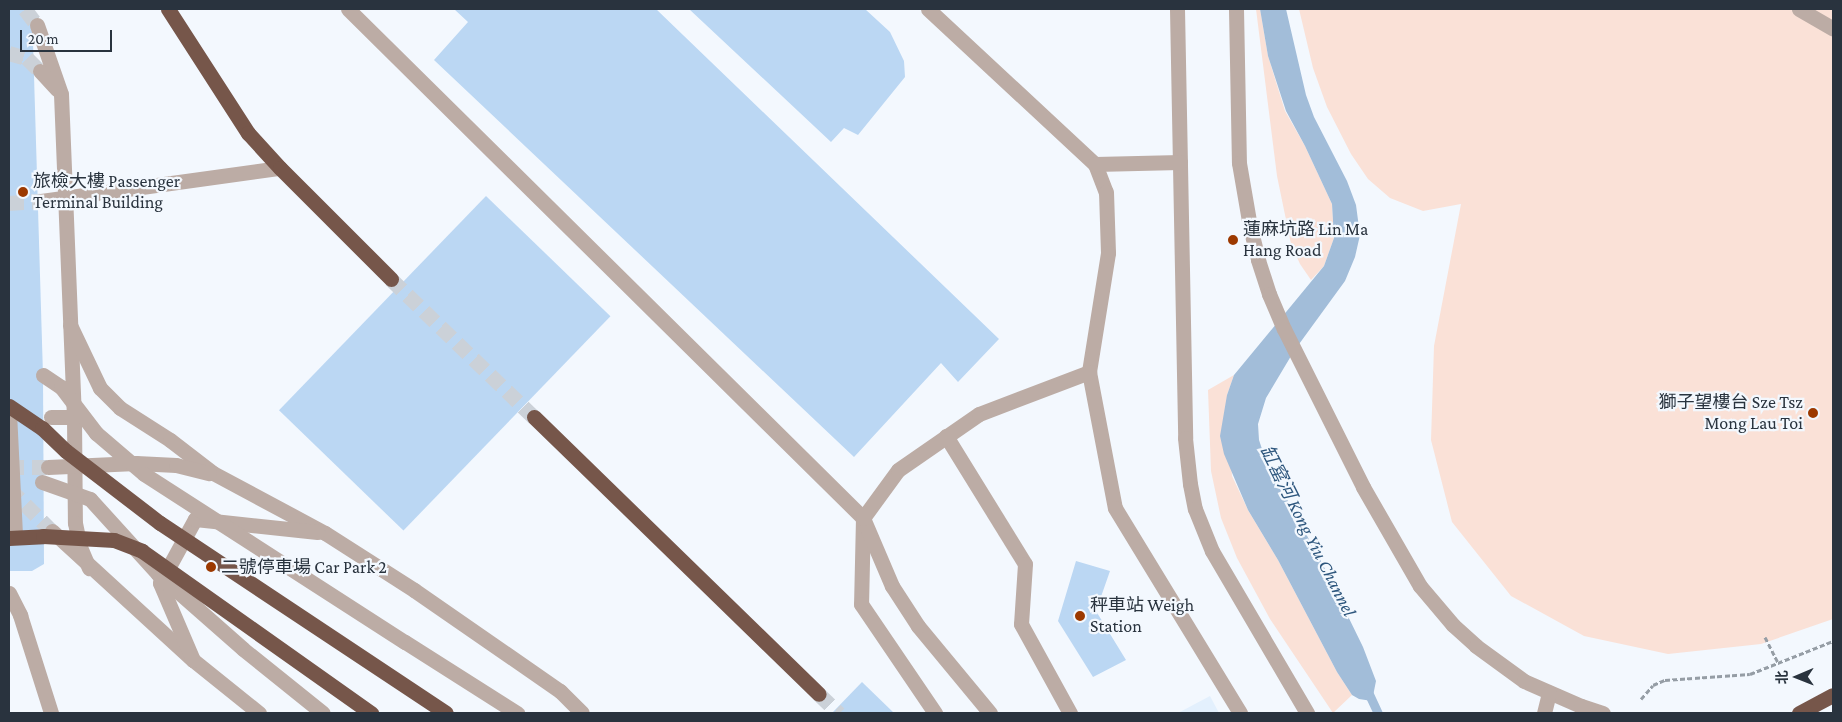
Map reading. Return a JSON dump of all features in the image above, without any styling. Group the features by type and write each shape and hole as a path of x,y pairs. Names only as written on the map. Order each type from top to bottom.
{"highway":[{"path":"168,9 248,133 280,168 391,278"},
{"path":"9,406 47,423 74,457 160,523 446,713"},
{"path":"534,416 819,694"},
{"path":"12,537 68,536 114,540 142,551 372,713"},
{"path":"1799,713 1833,695"}],"street":[{"path":"348,9 863,518 892,586 918,626 990,713"},
{"path":"928,9 1095,164 1106,192 1108,253 1089,372 1115,508 1240,713"},
{"path":"1177,9 1185,438 1190,484 1202,531 1220,566 1307,713"},
{"path":"1236,9 1239,163 1250,228 1269,294 1332,425 1392,538 1420,586 1435,606 1476,646 1524,681 1549,693 1603,713"},
{"path":"1799,9 1833,29"},
{"path":"36,25 61,94 74,417 75,523 80,547 90,568"},
{"path":"40,71 61,94"},
{"path":"1095,164 1180,162"},
{"path":"41,201 280,168"},
{"path":"70,325 100,388 120,408 170,440 213,473 325,533 414,590 560,691 582,713"},
{"path":"935,713 861,604 863,518 898,470 979,414 1089,372"},
{"path":"43,375 61,387 96,433 144,474 517,713"},
{"path":"9,412 12,537"},
{"path":"47,423 74,417"},
{"path":"946,436 1025,564 1021,624 1070,713"},
{"path":"48,467 136,463 176,465 213,473"},
{"path":"42,482 90,499 158,574 243,648 323,713"},
{"path":"193,660 160,582 195,519 325,533"},
{"path":"51,530 90,568 193,660 259,713"},
{"path":"9,593 20,615 51,713"},
{"path":"1544,713 1549,693"}],"path":[{"path":"1765,637 1778,664"},
{"path":"1641,699 1653,685 1665,680 1750,674 1833,641"}],"shaded area":[{"path":"1256,9 1260,9 1268,56 1285,111 1305,146 1332,204 1334,238 1324,266 1311,280 1300,264 1291,244 1277,176"},
{"path":"1299,9 1833,9 1833,619 1761,644 1668,654 1584,636 1511,596 1452,522 1431,440 1434,346 1461,204 1423,211 1390,198 1368,179 1351,154 1327,107 1313,68"},
{"path":"1234,375 1227,395 1232,476 1248,510 1278,560 1337,672 1352,695 1333,713 1270,619 1237,558 1221,518 1211,471 1208,390"},
{"path":"1210,696 1219,713 1178,713"}],"water":[{"path":"1260,9 1286,9 1306,95 1314,117 1347,181 1356,205 1360,235 1355,257 1345,281 1294,351 1266,398 1258,424 1259,440 1266,461 1322,563 1363,647 1376,681 1372,701 1359,699 1352,695 1337,672 1278,560 1248,510 1224,454 1220,436 1227,395 1234,375 1324,266 1334,238 1332,204 1305,146 1286,111 1268,56"}],"building":[{"name":"旅檢大樓 Passenger Terminal Building","path":"9,9 32,9 43,375 44,564 32,571 9,571"},
{"path":"454,9 656,9 999,339 958,382 941,363 854,457 434,60 468,22"},
{"path":"689,9 865,9 890,32 904,61 905,77 858,135 844,128 831,142"},
{"path":"486,196 610,316 403,531 279,410"},
{"name":"秤車站 Weigh Station","path":"1076,561 1110,571 1096,611 1126,660 1093,677 1058,621"},
{"path":"862,682 894,713 832,713"}],"waterway":[{"name":"缸窰河 Kong Yiu Channel","path":"1368,692 1378,713"}],"tunnel":[{"path":"25,9 37,25"},
{"path":"9,53 27,58 40,71"},
{"path":"9,203 41,201"},
{"path":"391,279 534,417"},
{"path":"9,467 48,467"},
{"path":"9,488 51,530"},
{"path":"819,694 839,713"}],"place":[{"name":"旅檢大樓 Passenger Terminal Building","path":"23,192"},
{"name":"蓮麻坑路 Lin Ma Hang Road","path":"1233,240"},
{"name":"獅子望樓台 Sze Tsz Mong Lau Toi","path":"1813,413"},
{"name":"二號停車場 Car Park 2","path":"211,567"},
{"name":"秤車站 Weigh Station","path":"1080,616"}]}
